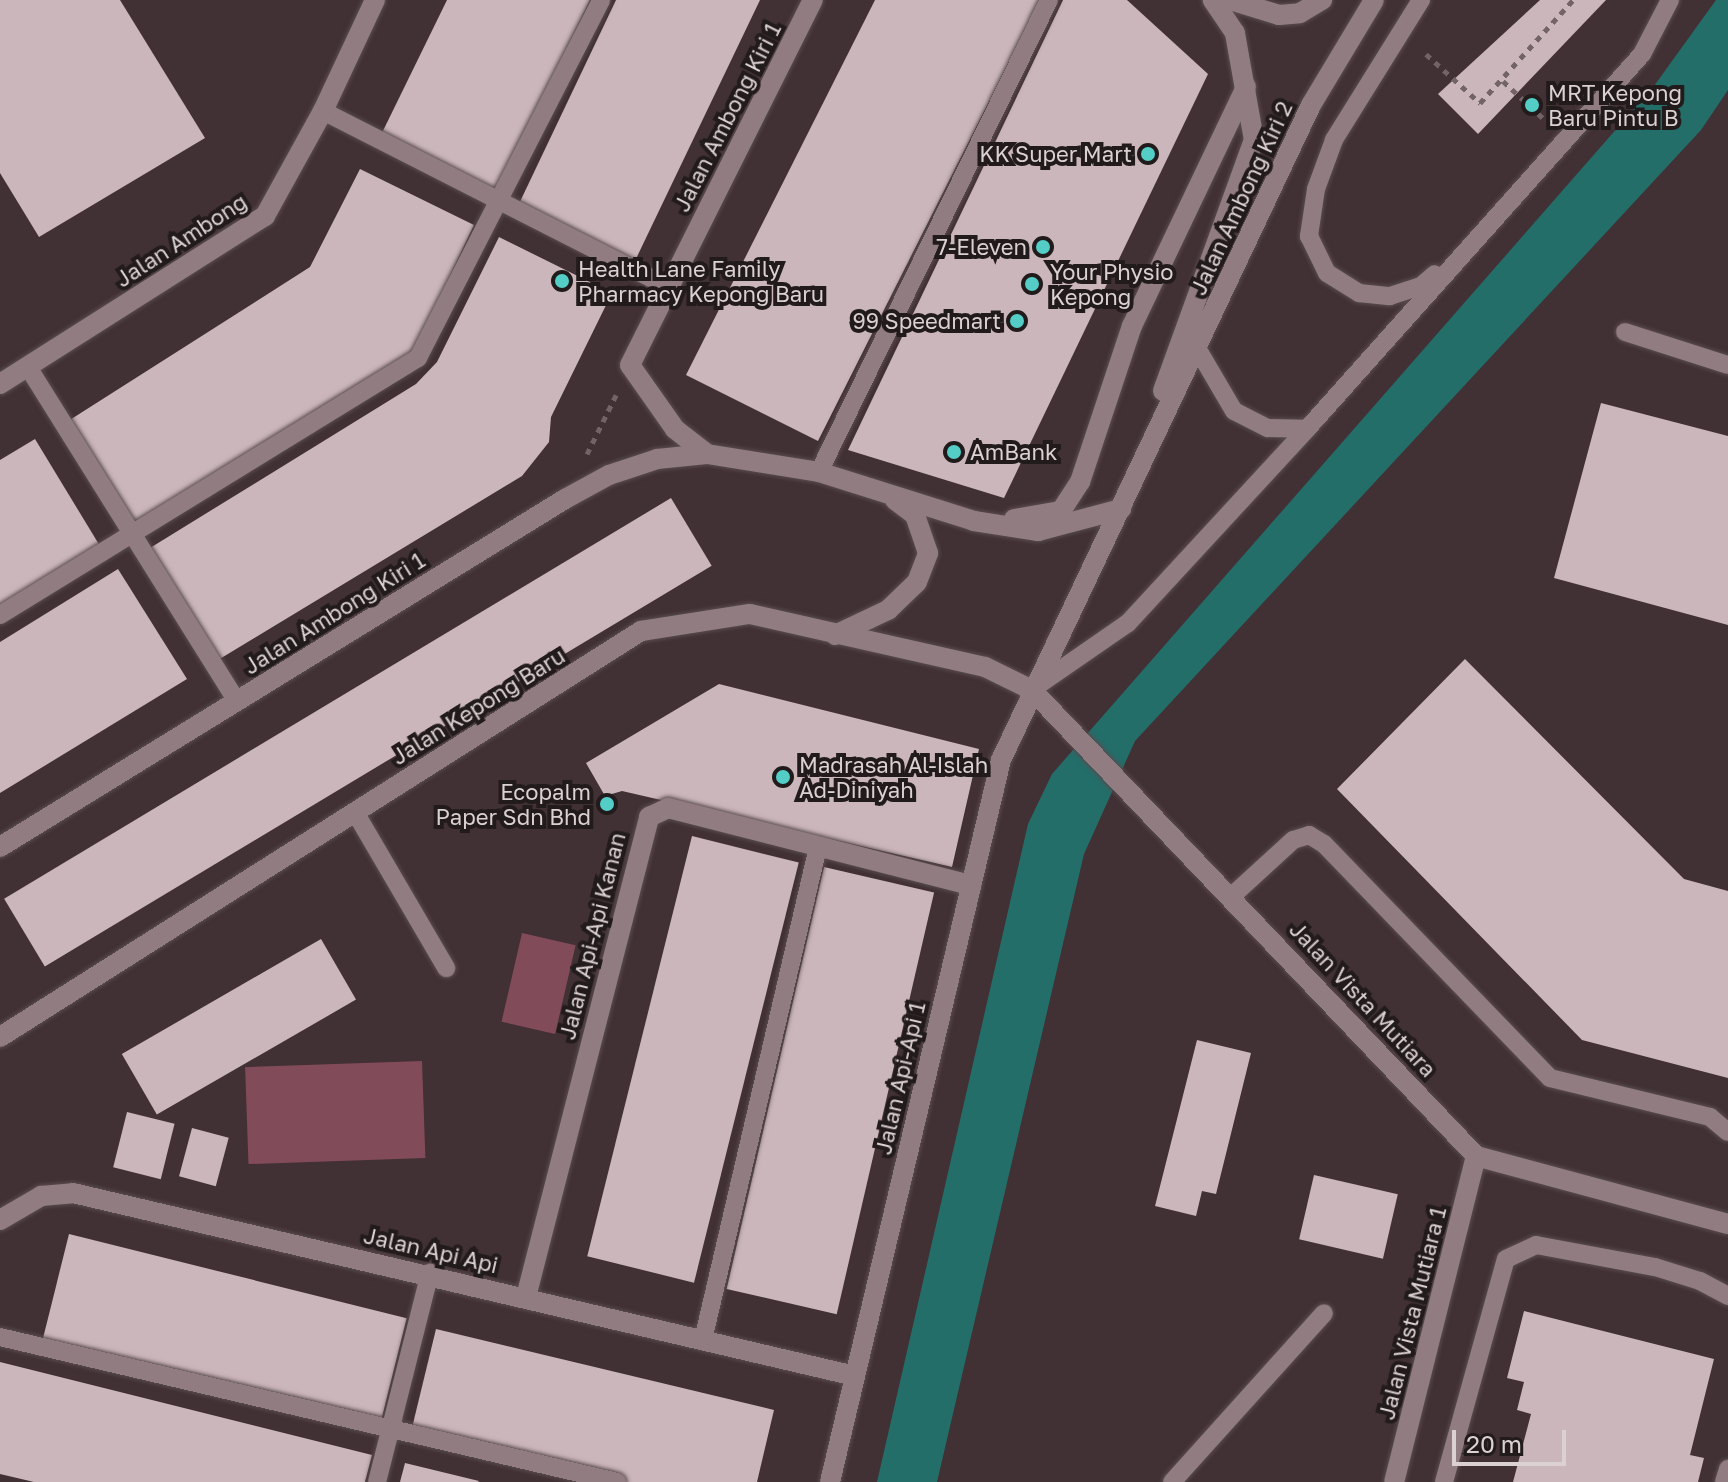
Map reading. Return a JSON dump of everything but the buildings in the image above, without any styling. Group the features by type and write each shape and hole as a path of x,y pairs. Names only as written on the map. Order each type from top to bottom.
{"street":[{"name":"Jalan Ambong","path":"1,383 265,216 323,111 375,0"},
{"name":"Jalan Ambong Kiri 1","path":"707,454 675,429 630,365 813,0"},
{"name":"Jalan Ambong Kiri 2","path":"1121,509 1254,140 1235,33 1213,0"},
{"path":"1230,0 1279,15 1300,13 1322,0"},
{"name":"Jalan Ambong Kiri 2","path":"1032,690 1121,509 1311,105 1374,0"},
{"path":"974,521 1061,511 1080,482 1132,326 1246,87"},
{"name":"Jalan Ambong Kiri 1","path":"0,847 565,499 609,475 657,459 707,454 819,472 974,521 1038,531 1121,509"},
{"path":"835,635 888,610 917,582 928,553 915,515 882,491"},
{"name":"Jalan Kepong Baru","path":"0,1037 641,631 750,614 985,667 1032,690"},
{"name":"Jalan Vista Mutiara","path":"1032,690 1233,895 1476,1156"},
{"name":"Jalan Api-Api 1","path":"830,1482 1001,760 1032,690"},
{"name":"Jalan Api-Api Kanan","path":"526,1297 649,817 668,808 971,885"},
{"path":"1476,1156 1728,1224"},
{"name":"Jalan Vista Mutiara 1","path":"1394,1482 1476,1156"},
{"name":"Jalan Api Api","path":"0,1220 41,1196 73,1193 430,1273 855,1376"}],"lane":[{"path":"0,615 418,358 501,201 601,0"},
{"path":"819,472 1049,0"},
{"path":"1421,0 1334,140 1316,189 1309,236 1327,273 1359,293 1390,296 1421,286 1467,249"},
{"path":"1032,690 1128,623 1307,429 1642,54 1670,0"},
{"path":"323,111 668,287"},
{"path":"1625,332 1728,365"},
{"path":"1197,348 1234,411 1268,428 1307,429"},
{"path":"28,367 237,701"},
{"path":"355,812 446,968"},
{"path":"1233,895 1293,840 1309,835 1324,844 1550,1078 1710,1117 1728,1132"},
{"path":"703,1340 818,847"},
{"path":"1444,1482 1506,1259 1536,1245 1655,1267 1700,1281 1728,1296"},
{"path":"377,1482 430,1273"},
{"path":"1172,1482 1324,1313"},
{"path":"0,1337 617,1482"},
{"path":"1724,1482 1728,1469"}],"path":[{"path":"1426,54 1480,103 1573,0"},
{"path":"1503,81 1565,140"},
{"path":"565,499 630,365"}],"shaded area":[{"path":"522,933 576,945 555,1034 502,1022"},
{"path":"422,1061 425,1158 248,1164 245,1067"}],"water":[{"path":"1716,0 1728,0 1728,90 1701,130 1135,741 1084,854 937,1482 877,1482 1028,824 1052,774 1654,86"}],"place":[{"name":"MRT Kepong Baru Pintu B","path":"1532,105"},
{"name":"KK Super Mart","path":"1148,154"},
{"name":"7-Eleven","path":"1043,247"},
{"name":"Health Lane Family Pharmacy Kepong Baru","path":"562,281"},
{"name":"Your Physio Kepong","path":"1032,284"},
{"name":"99 Speedmart","path":"1017,321"},
{"name":"AmBank","path":"954,452"},
{"name":"Madrasah Al-Islah Ad-Diniyah","path":"783,777"},
{"name":"Ecopalm Paper Sdn Bhd","path":"607,804"}]}
